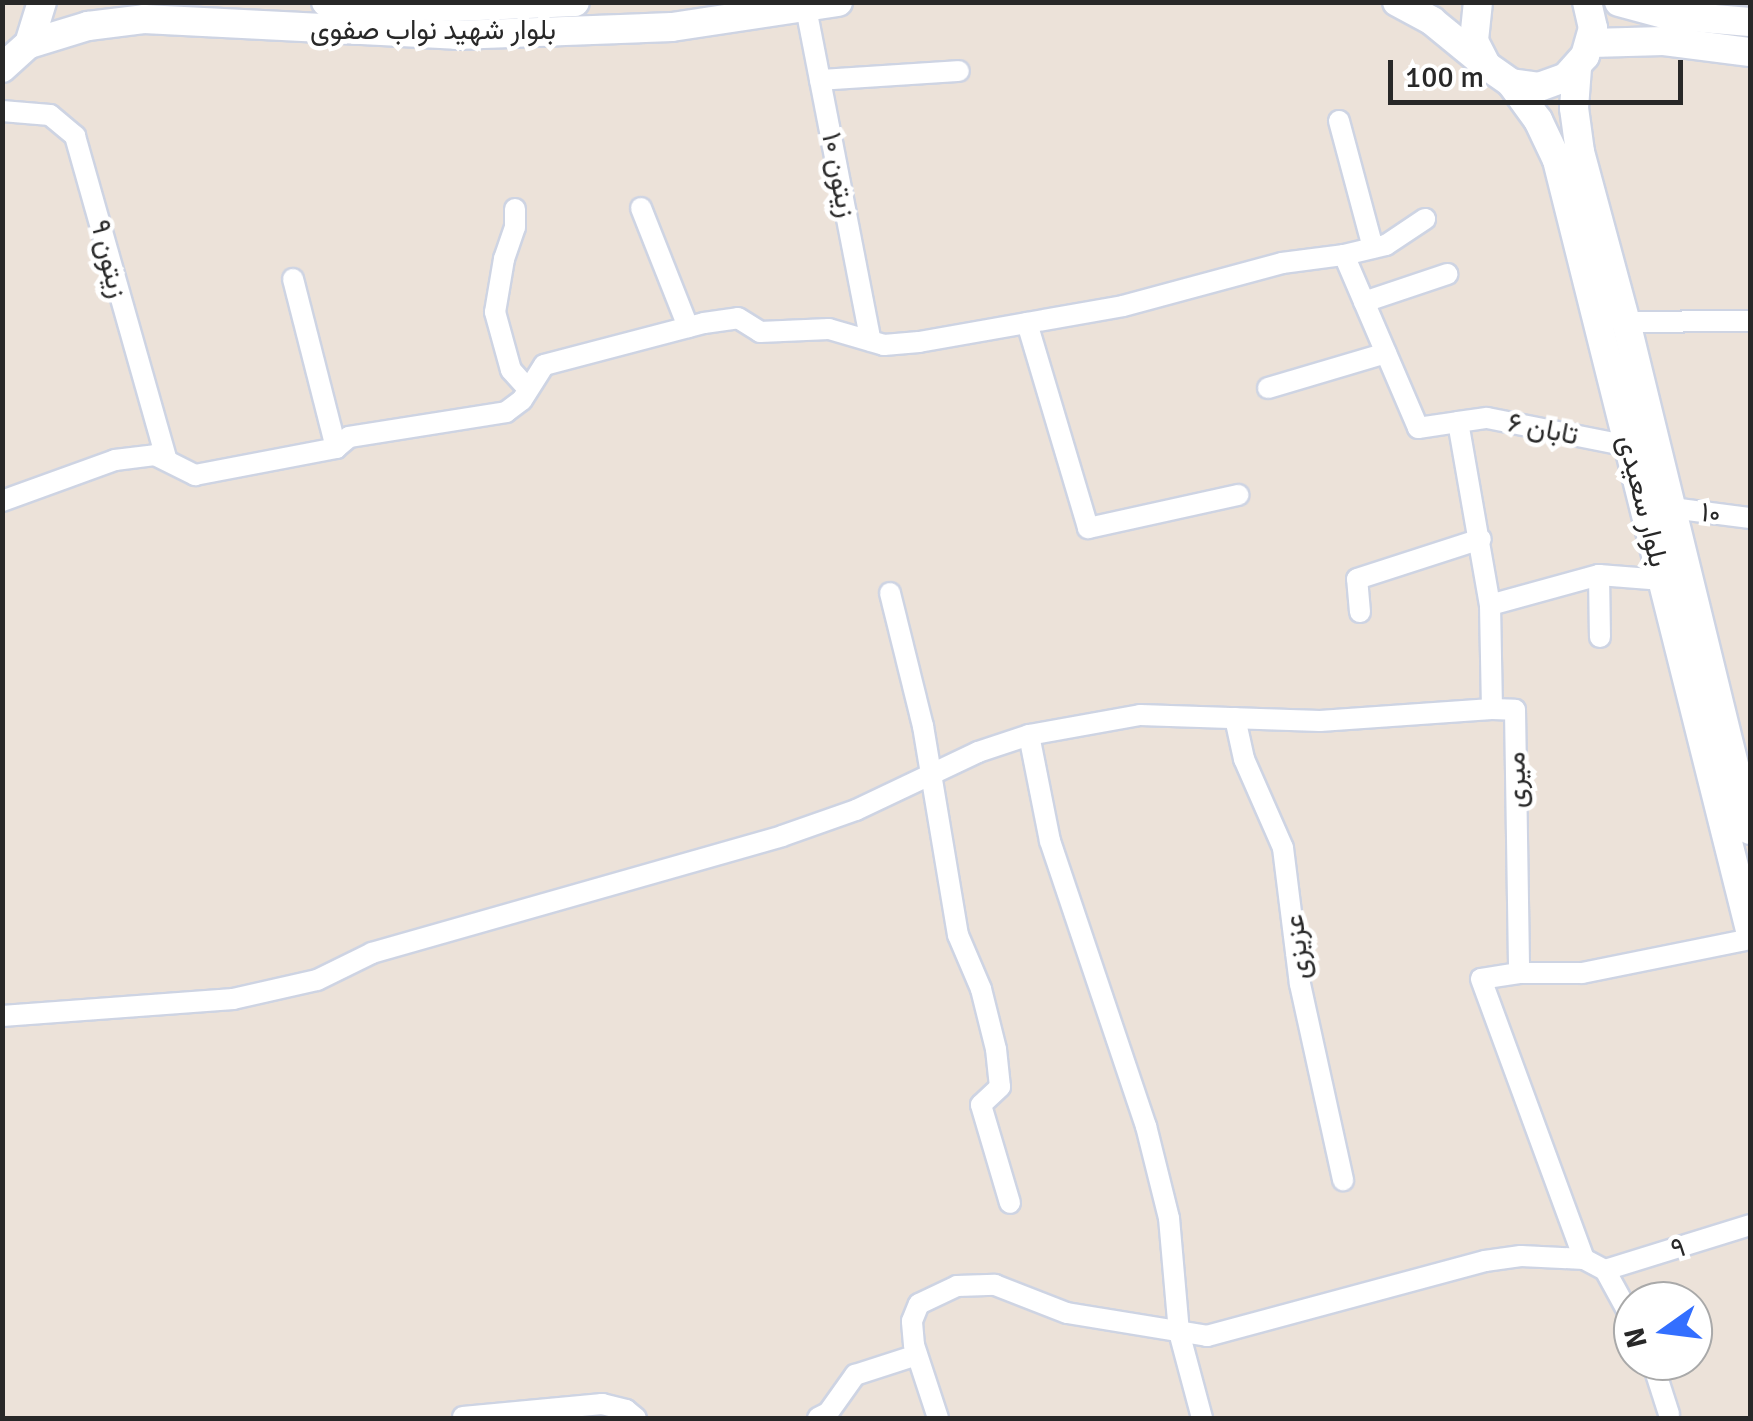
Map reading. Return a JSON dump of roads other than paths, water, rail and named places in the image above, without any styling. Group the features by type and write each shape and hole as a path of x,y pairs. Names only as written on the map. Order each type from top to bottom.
{"main road":[{"path":"2,68 29,44 42,2"},
{"name":"بلوار شهید نواب صفوی","path":"326,2 455,7 575,2"},
{"name":"بلوار شهید نواب صفوی","path":"29,44 88,26 144,19 456,35 672,27 838,2"},
{"path":"1397,2 1432,20 1487,66"},
{"path":"1478,2 1474,40 1487,66"},
{"path":"1511,83 1525,87 1553,84 1577,68 1593,28 1587,2"},
{"path":"1620,2 1668,15 1750,22"},
{"path":"1590,43 1664,40 1750,52"},
{"name":"بلوار سعیدی","path":"1487,66 1511,83 1538,120 1556,160 1750,930"},
{"name":"بلوار سعیدی","path":"1577,68 1574,108 1580,152 1626,322 1750,830"}],"street":[{"name":"زیتون ۱۰","path":"806,8 872,341"},
{"path":"820,80 959,72"},
{"name":"زیتون ۹","path":"2,111 50,115 75,136 166,458"},
{"path":"1339,122 1373,248"},
{"path":"641,208 688,327"},
{"path":"514,209 515,227 504,258 495,312 511,370 528,389"},
{"path":"2,501 115,460 166,458 195,475 336,448 349,438 506,412 544,365 688,327 738,318 760,332 829,329 884,345 919,342 1122,306 1282,263 1386,245 1424,220"},
{"path":"2,1016 233,999 317,980 372,953 782,836 856,810 929,774 1029,735 1140,715 1320,721 1492,709 1490,605 1458,422 1418,428 1344,255"},
{"path":"1364,302 1448,274"},
{"path":"293,279 336,448"},
{"path":"1626,322 1750,321"},
{"path":"1026,323 1088,528 1238,495"},
{"path":"1268,388 1386,353"},
{"name":"تابان ۶","path":"1458,422 1487,418 1628,446"},
{"name":"۱۰","path":"1672,508 1750,518"},
{"path":"1360,612 1358,579 1481,539"},
{"path":"1490,605 1600,575 1662,580"},
{"path":"1600,575 1600,638"},
{"path":"890,592 923,726 958,934 981,990 996,1049 1000,1087 981,1105 1010,1203"},
{"name":"میری","path":"1492,709 1515,710 1518,973"},
{"name":"عزیزی","path":"1235,718 1244,759 1283,848 1300,984 1343,1180"},
{"path":"1029,735 1050,841 1114,1027 1164,1200 1179,1332 1202,1418"},
{"path":"1584,1259 1480,979 1518,973 1582,973 1750,939"},
{"name":"۹","path":"1605,1270 1750,1226"},
{"path":"938,1418 917,1355 912,1321 919,1304 938,1292 976,1283 1017,1290 1066,1313 1207,1336 1485,1261 1521,1256 1584,1259 1605,1270 1613,1285"},
{"path":"818,1418 828,1413 855,1375 917,1355"},
{"path":"1658,1381 1669,1414"},
{"path":"463,1417 602,1404 626,1410 636,1418"}]}
